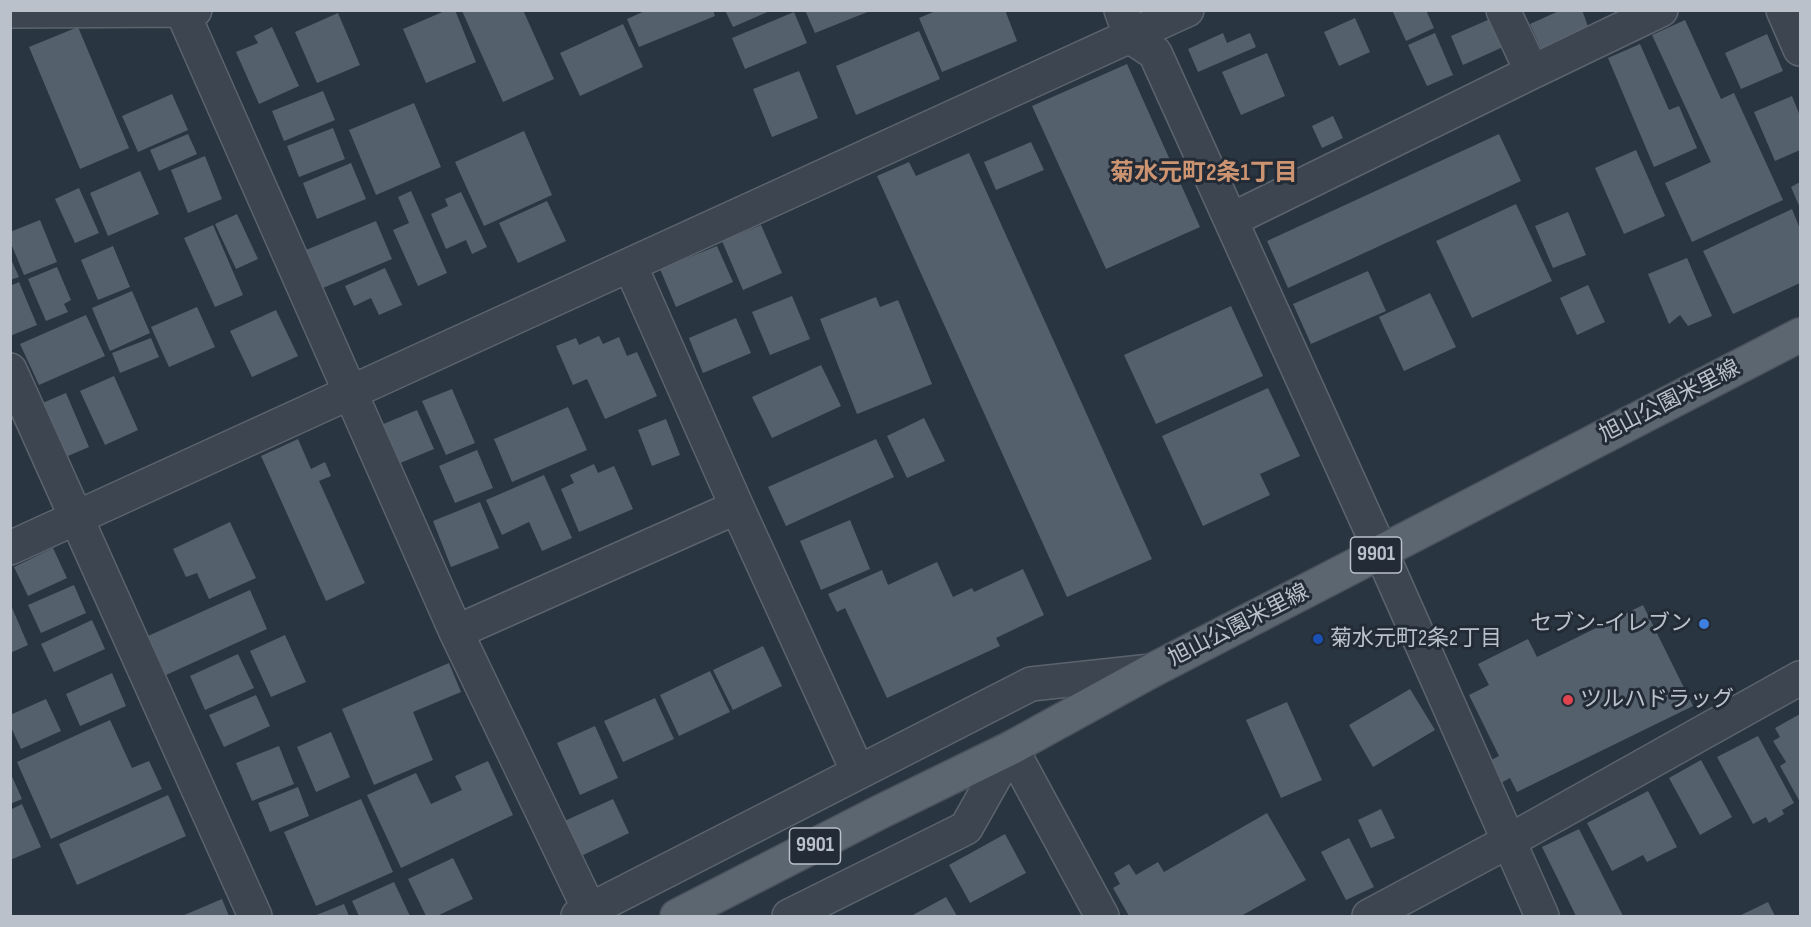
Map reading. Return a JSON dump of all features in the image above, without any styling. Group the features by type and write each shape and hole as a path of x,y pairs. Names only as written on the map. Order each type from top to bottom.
{"main road":[{"name":"旭山公園米里線","path":"677,916 1011,748 1151,671 1800,335"}],"street":[{"path":"10,11 195,10"},
{"path":"10,548 630,265 1126,24 1187,10"},
{"path":"1503,10 1532,72"},
{"path":"1231,220 1661,10"},
{"path":"1783,10 1800,49"},
{"path":"182,11 456,632 584,914 1031,684 1151,671"},
{"path":"1126,24 1155,53 1381,552 1542,916"},
{"path":"630,265 858,772"},
{"path":"10,370 255,916"},
{"path":"456,632 737,507"},
{"path":"1369,916 1509,841 1800,678"},
{"path":"789,916 966,828 1011,748"},
{"path":"1011,748 1102,916"}],"building":[{"path":"447,10 455,10 476,62 426,83 403,29"},
{"path":"523,10 554,79 503,102 462,11"},
{"path":"647,10 713,10 715,16 639,47 627,19"},
{"path":"725,10 772,10 733,27"},
{"path":"805,10 870,10 870,11 815,33"},
{"path":"938,10 1005,10 1017,41 942,72 919,18"},
{"path":"1392,10 1426,10 1434,28 1406,41"},
{"path":"1561,10 1582,10 1589,29 1541,49 1530,24"},
{"path":"794,12 807,43 745,69 732,38"},
{"path":"338,13 360,65 317,83 295,32"},
{"path":"1355,18 1370,52 1339,66 1324,32"},
{"path":"1490,19 1503,47 1463,65 1451,36"},
{"path":"1685,20 1721,99 1734,93 1783,200 1692,242 1665,183 1711,162 1652,35"},
{"path":"623,24 643,67 580,96 560,53"},
{"path":"78,27 129,148 80,169 29,47"},
{"path":"272,27 299,86 259,104 236,52 258,43 254,36"},
{"path":"919,31 940,79 856,115 836,66"},
{"path":"1223,33 1227,43 1250,33 1256,47 1198,72 1188,49"},
{"path":"1435,33 1453,75 1427,86 1408,45"},
{"path":"1767,34 1783,71 1741,89 1725,53"},
{"path":"1640,44 1669,110 1679,106 1697,148 1654,167 1608,58"},
{"path":"1267,53 1285,96 1241,115 1222,72"},
{"path":"1127,64 1200,227 1106,269 1032,106"},
{"path":"799,71 818,118 772,137 753,89"},
{"path":"323,91 335,120 284,141 272,111"},
{"path":"172,94 188,130 138,152 122,116"},
{"path":"1792,96 1800,116 1800,150 1775,161 1754,112"},
{"path":"414,103 441,167 376,195 349,130"},
{"path":"1333,116 1343,138 1322,148 1312,126"},
{"path":"333,128 345,159 299,177 287,146"},
{"path":"524,131 552,195 484,226 455,162"},
{"path":"188,134 197,154 159,171 150,150"},
{"path":"1499,134 1521,181 1288,288 1267,241"},
{"path":"1031,142 1044,170 996,190 984,162"},
{"path":"1636,150 1665,216 1624,234 1595,168"},
{"path":"969,153 1152,559 1067,597 877,176 909,162 916,176"},
{"path":"205,156 222,199 188,213 171,170"},
{"path":"351,163 366,199 317,219 303,183"},
{"path":"140,171 159,214 108,236 90,193"},
{"path":"1800,182 1800,208 1791,187"},
{"path":"79,188 99,233 75,243 55,199"},
{"path":"411,191 447,273 418,286 393,230 409,223 398,197"},
{"path":"461,192 487,247 472,254 466,240 446,249 431,214 448,206 445,199"},
{"path":"547,201 566,241 518,263 499,223"},
{"path":"1516,204 1552,281 1472,318 1436,241"},
{"path":"1792,209 1800,229 1800,283 1733,314 1703,251"},
{"path":"1568,212 1586,255 1553,268 1535,226"},
{"path":"237,214 258,259 236,269 215,224"},
{"path":"40,220 57,262 24,275 10,241 10,232"},
{"path":"376,221 392,259 323,288 306,250"},
{"path":"213,225 243,295 215,307 184,238"},
{"path":"761,225 782,273 743,290 722,241"},
{"path":"113,246 130,287 98,300 81,260"},
{"path":"717,246 733,282 676,307 660,269"},
{"path":"10,257 19,277 10,280"},
{"path":"1687,258 1712,316 1688,326 1680,315 1669,324 1648,274"},
{"path":"57,267 71,300 64,304 68,312 46,321 28,279"},
{"path":"385,268 402,305 379,315 371,298 354,306 345,286"},
{"path":"1368,271 1386,311 1311,344 1293,304"},
{"path":"19,282 37,325 10,336 10,286"},
{"path":"1588,285 1605,322 1577,335 1560,298"},
{"path":"132,291 150,333 110,351 92,308"},
{"path":"1430,293 1456,347 1404,371 1379,317"},
{"path":"792,296 810,339 770,355 752,312"},
{"path":"876,297 880,307 898,300 932,384 857,414 820,319"},
{"path":"1231,306 1263,376 1156,424 1124,355"},
{"path":"197,307 215,347 169,367 151,327"},
{"path":"276,310 298,356 252,377 230,331"},
{"path":"86,315 105,356 39,385 20,344"},
{"path":"736,318 751,353 703,373 689,338"},
{"path":"599,336 603,344 619,337 627,356 637,352 657,396 605,419 587,379 573,385 556,346 576,338 579,345"},
{"path":"151,338 159,357 120,373 112,353"},
{"path":"821,365 841,406 772,438 752,397"},
{"path":"114,376 138,430 105,445 80,391"},
{"path":"1268,388 1300,456 1260,474 1270,495 1203,526 1162,436"},
{"path":"452,389 475,443 446,455 422,401"},
{"path":"66,393 89,447 61,459 38,405"},
{"path":"568,407 587,450 512,482 494,439"},
{"path":"417,410 434,449 398,464 381,425"},
{"path":"924,418 945,461 907,478 887,436"},
{"path":"666,419 680,455 652,466 638,430"},
{"path":"298,439 311,469 325,462 331,476 319,481 365,583 326,601 261,456"},
{"path":"876,439 894,477 786,526 768,487"},
{"path":"477,450 493,488 455,503 439,466"},
{"path":"594,464 598,473 614,466 633,509 579,532 561,489 574,483 570,475"},
{"path":"544,475 572,538 542,551 529,522 502,535 486,500"},
{"path":"480,502 499,548 451,567 433,521"},
{"path":"850,520 870,569 821,590 800,541"},
{"path":"230,522 256,578 209,599 197,573 186,577 173,549"},
{"path":"53,548 67,578 28,596 14,567"},
{"path":"937,562 953,597 972,588 974,592 1023,569 1044,615 996,638 1000,646 887,698 845,608 837,612 828,594 882,570 888,585"},
{"path":"74,585 86,613 41,633 28,605"},
{"path":"250,590 267,629 166,675 148,636"},
{"path":"10,603 28,645 10,653"},
{"path":"1643,605 1693,706 1517,792 1510,778 1501,783 1489,761 1499,756 1469,695 1489,685 1478,664 1528,639 1537,657"},
{"path":"92,620 105,649 54,672 41,644"},
{"path":"285,635 306,682 271,697 250,651"},
{"path":"763,646 782,686 733,710 713,670"},
{"path":"238,654 254,688 205,710 190,676"},
{"path":"449,663 461,692 413,712 433,760 374,785 342,709"},
{"path":"710,671 730,712 679,736 660,695"},
{"path":"112,673 126,706 80,726 66,694"},
{"path":"1410,689 1435,730 1373,767 1349,725"},
{"path":"256,695 270,726 224,747 209,715"},
{"path":"655,698 674,739 623,762 604,721"},
{"path":"46,699 61,731 21,749 10,725 10,715"},
{"path":"1287,702 1322,780 1281,798 1246,720"},
{"path":"1800,714 1800,802 1780,766 1786,762 1773,741 1780,737 1775,728"},
{"path":"110,720 132,768 149,761 162,789 51,839 17,762"},
{"path":"595,726 618,778 580,795 557,743"},
{"path":"331,732 350,777 316,792 297,747"},
{"path":"1758,736 1794,803 1782,810 1784,814 1769,823 1766,817 1753,824 1717,757"},
{"path":"279,746 294,784 252,801 236,763"},
{"path":"1701,760 1732,817 1700,835 1669,778"},
{"path":"488,761 513,815 401,868 367,795 416,773 431,804 462,790 455,776"},
{"path":"10,772 22,799 10,804"},
{"path":"298,787 309,816 270,832 258,803"},
{"path":"1648,791 1677,847 1647,862 1643,855 1612,871 1587,823"},
{"path":"168,795 186,836 77,885 59,844"},
{"path":"361,799 393,872 316,906 284,832"},
{"path":"613,799 629,833 577,858 560,823"},
{"path":"22,804 41,847 10,860 10,810"},
{"path":"1381,809 1395,838 1371,848 1358,820"},
{"path":"1267,813 1306,880 1241,916 1129,916 1113,888 1120,884 1114,873 1129,864 1136,875 1158,862 1164,872"},
{"path":"1579,829 1623,916 1576,916 1542,847"},
{"path":"1005,834 1026,873 970,903 949,865"},
{"path":"1349,838 1374,887 1346,900 1321,852"},
{"path":"453,858 473,899 437,916 426,916 408,879"},
{"path":"394,882 410,916 359,916 352,901"},
{"path":"946,897 957,916 911,916"},
{"path":"222,899 229,916 182,916"},
{"path":"1768,902 1775,916 1739,916"},
{"path":"344,904 349,916 314,916"}],"place":[{"name":"セブン-イレブン","path":"1704,624"},
{"name":"菊水元町2条2丁目","path":"1318,639"},
{"name":"ツルハドラッグ","path":"1568,700"}],"district":[{"name":"菊水元町2条1丁目","path":"1204,174"}]}
